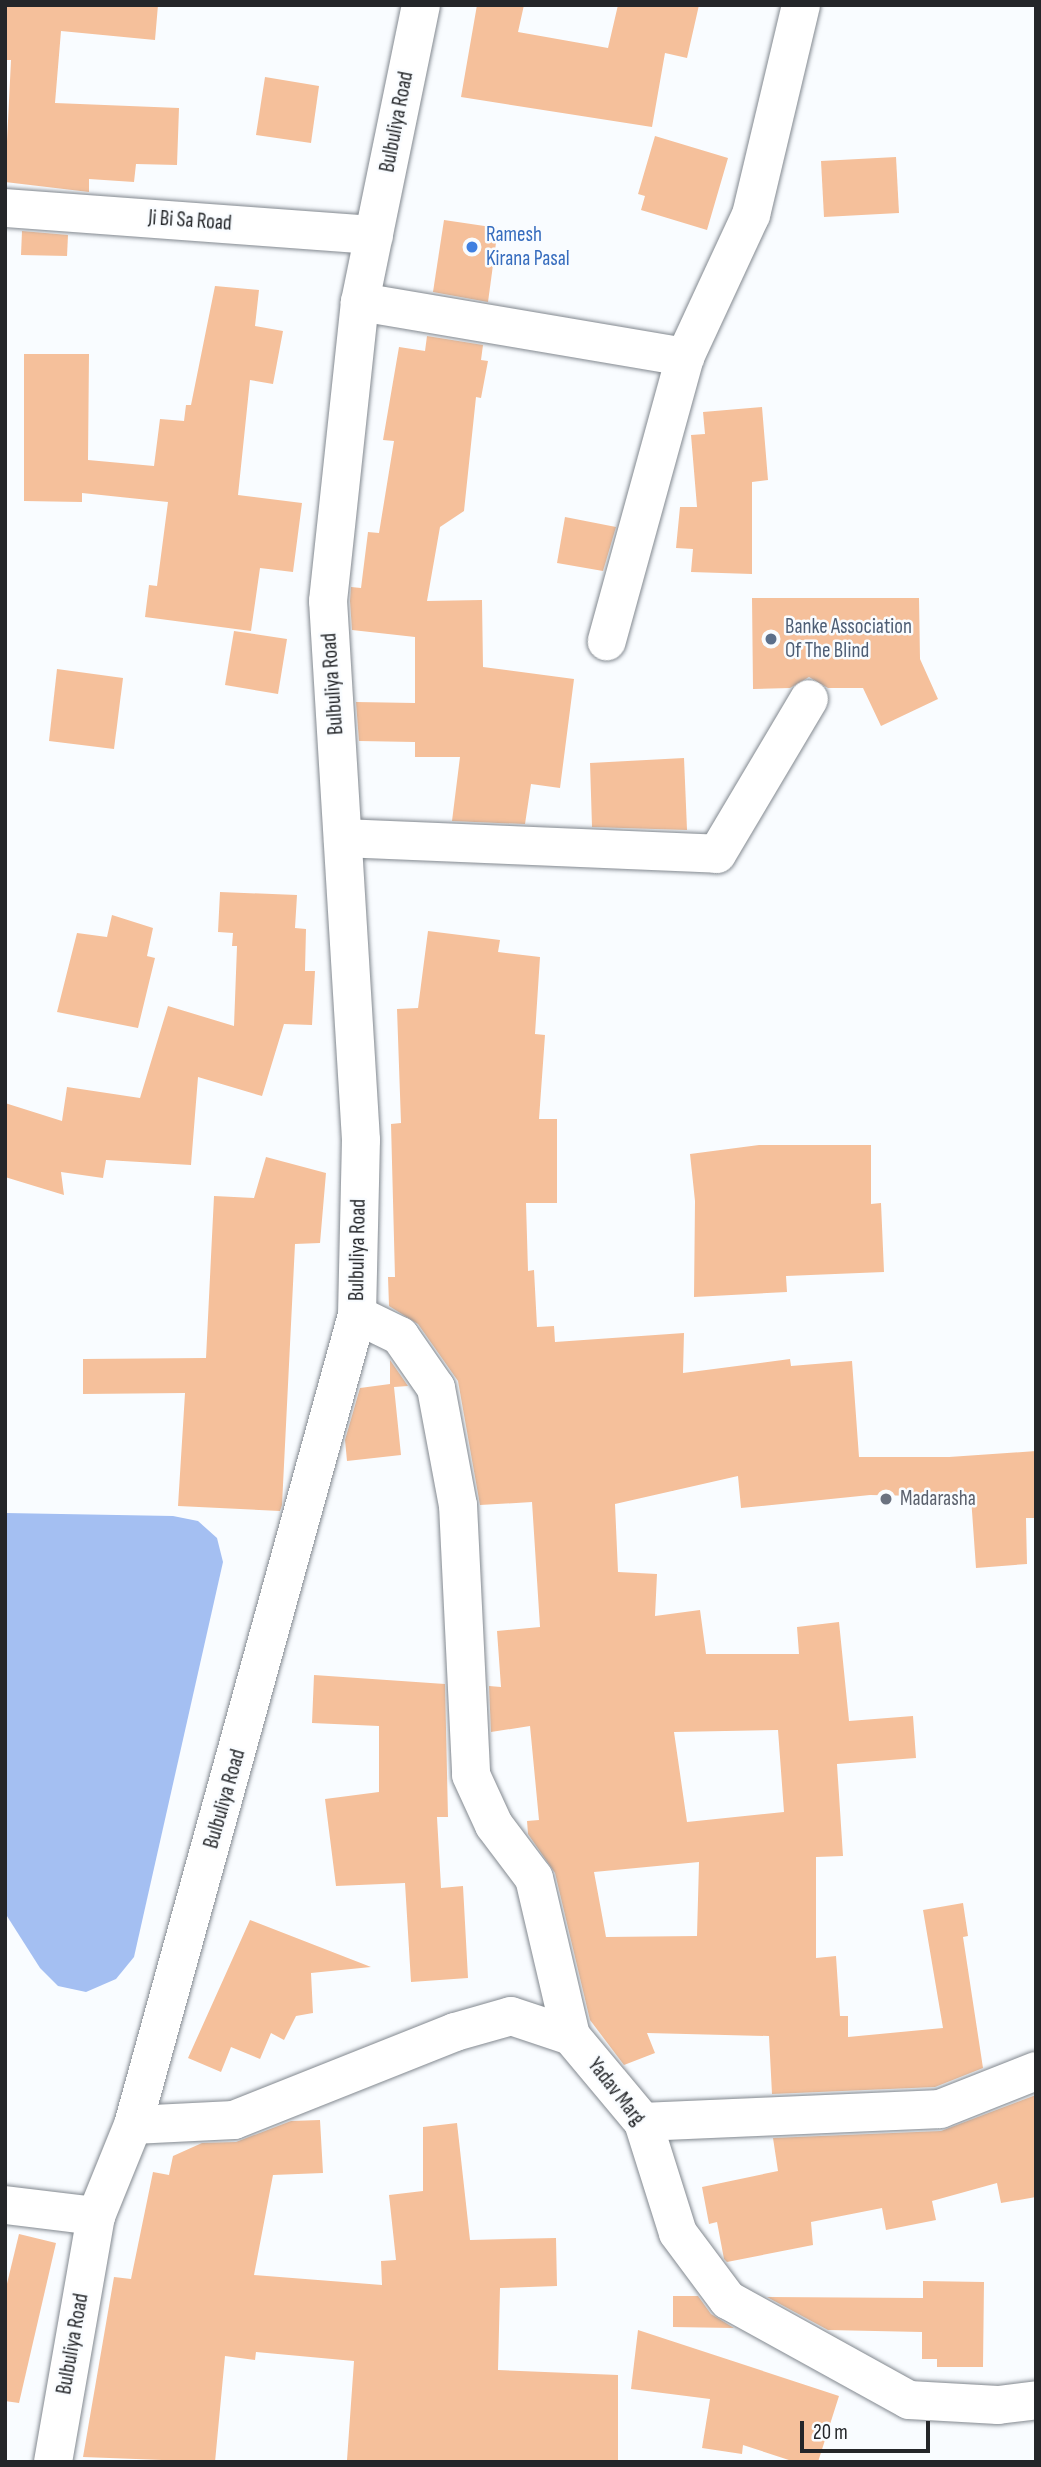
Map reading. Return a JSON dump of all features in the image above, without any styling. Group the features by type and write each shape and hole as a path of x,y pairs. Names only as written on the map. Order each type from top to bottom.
{"street":[{"name":"Bulbuliya Road","path":"52,2462 96,2216 133,2125 357,1315 361,1140 328,601 360,302 421,5"},
{"path":"607,640 685,357 751,215 802,5"},
{"name":"Ji Bi Sa Road","path":"5,208 374,235"},
{"path":"360,302 685,357"},
{"path":"343,838 717,854 809,699"},
{"path":"357,1315 400,1336 436,1388 458,1505 471,1775 494,1825 534,1878 571,2036"},
{"path":"133,2125 234,2120 455,2032 511,2016 571,2036"},
{"name":"Yadav Marg","path":"571,2036 643,2122 678,2233 728,2300 909,2400 998,2405 1036,2400"},
{"path":"643,2122 940,2109 1036,2071"},
{"path":"5,2205 96,2216"}],"water":[{"path":"5,1513 173,1516 198,1521 217,1538 223,1562 134,1957 116,1979 86,1992 58,1986 40,1968 5,1913"}],"building":[{"path":"5,5 158,5 155,40 61,31 55,103 179,108 177,165 136,164 134,182 89,179 89,192 5,182 11,60 5,60"},
{"path":"477,5 524,5 518,32 608,48 618,5 699,5 687,58 665,53 652,127 461,97"},
{"path":"265,77 319,86 311,143 256,135"},
{"path":"655,136 728,158 707,230 641,210 645,196 638,194"},
{"path":"896,157 899,213 824,217 821,161"},
{"path":"444,220 498,228 488,302 433,292"},
{"path":"22,231 68,235 67,256 21,255"},
{"path":"215,286 259,290 255,326 283,331 273,384 250,380 238,495 302,503 293,572 260,568 251,631 145,617 149,585 157,586 168,502 82,493 82,502 24,501 24,354 89,354 88,460 154,466 160,419 184,421 186,405 191,405"},
{"path":"427,336 483,345 481,360 488,361 481,398 476,397 464,511 440,527 427,601 482,600 483,667 574,679 560,788 531,784 525,824 452,821 460,757 415,757 415,742 359,741 356,702 415,703 415,637 352,630 350,601 351,587 361,588 368,532 379,533 394,441 383,440 399,347 425,351"},
{"path":"762,407 768,480 752,482 752,574 691,572 693,549 676,548 680,507 697,507 691,435 705,434 703,412"},
{"path":"565,517 616,527 603,571 557,563"},
{"path":"752,598 919,598 920,659 938,699 881,726 863,688 828,688 809,677 790,688 753,689"},
{"path":"234,631 287,639 278,694 225,685"},
{"path":"57,669 123,678 114,749 49,741"},
{"path":"684,758 687,830 592,827 590,763"},
{"path":"220,892 297,895 295,928 306,929 305,971 315,971 312,1025 284,1024 262,1096 198,1077 191,1165 106,1160 103,1178 61,1172 64,1195 5,1177 5,1103 62,1121 67,1087 140,1098 168,1006 234,1026 237,946 232,946 233,933 218,932"},
{"path":"112,915 153,928 147,956 155,958 138,1028 57,1012 77,933 107,937"},
{"path":"428,931 500,940 498,952 540,957 535,1034 545,1035 539,1119 557,1119 557,1203 526,1203 528,1271 534,1270 537,1327 554,1326 555,1342 684,1333 683,1373 790,1359 791,1366 852,1361 859,1457 949,1457 1036,1451 1036,1518 1026,1518 1027,1564 976,1568 971,1497 870,1495 741,1508 738,1476 615,1504 618,1572 657,1574 655,1616 700,1610 706,1654 799,1654 797,1627 839,1622 849,1721 913,1716 916,1758 837,1764 843,1856 816,1857 816,1958 836,1956 840,2016 848,2016 848,2037 943,2028 923,1910 963,1903 968,1936 963,1937 983,2068 935,2087 772,2094 769,2036 647,2033 655,2053 624,2065 590,2020 555,1873 528,1834 527,1821 539,1820 530,1726 491,1732 489,1686 501,1687 497,1631 540,1627 532,1502 480,1505 458,1381 418,1324 389,1306 388,1277 395,1277 391,1124 401,1123 397,1009 418,1008","holes":["778,1730 784,1812 687,1822 674,1732","699,1862 697,1936 606,1937 594,1872"]},
{"path":"759,1145 871,1145 871,1204 881,1203 884,1272 786,1276 787,1292 694,1297 695,1201 690,1154"},
{"path":"266,1157 326,1173 320,1243 295,1244 282,1505 280,1511 178,1506 185,1393 83,1394 83,1359 206,1358 214,1196 254,1198"},
{"path":"390,1360 408,1386 394,1387 401,1455 347,1461 345,1440 360,1388 390,1384"},
{"path":"314,1675 445,1684 448,1817 437,1817 441,1888 463,1886 468,1978 411,1982 405,1883 336,1886 325,1799 379,1792 379,1726 312,1723"},
{"path":"250,1920 371,1967 311,1973 313,2013 296,2016 284,2040 271,2033 260,2059 231,2047 221,2072 188,2058"},
{"path":"1036,2095 1036,2197 1001,2203 997,2183 932,2201 936,2220 886,2230 882,2208 811,2222 813,2245 727,2262 724,2259 717,2222 709,2224 702,2187 778,2171 773,2138 941,2131"},
{"path":"320,2120 323,2173 273,2175 254,2275 382,2285 381,2261 396,2260 389,2195 423,2191 423,2127 457,2123 470,2240 556,2238 557,2286 500,2288 498,2370 618,2375 618,2462 347,2460 354,2361 256,2352 255,2360 225,2356 215,2462 83,2457 114,2277 131,2279 153,2172 169,2175 173,2156 202,2143 236,2142 291,2121"},
{"path":"19,2234 56,2243 19,2403 5,2401 5,2292"},
{"path":"923,2281 984,2282 983,2367 937,2367 937,2359 922,2359 922,2332 828,2330 767,2297 923,2298"},
{"path":"673,2296 698,2296 711,2314 734,2328 673,2327"},
{"path":"638,2330 839,2396 818,2462 795,2462 743,2445 742,2454 702,2448 710,2399 631,2389"}],"place":[{"name":"Ramesh Kirana Pasal","path":"472,247"},
{"name":"Banke Association Of The Blind","path":"771,639"},
{"name":"Madarasha","path":"886,1499"}]}
